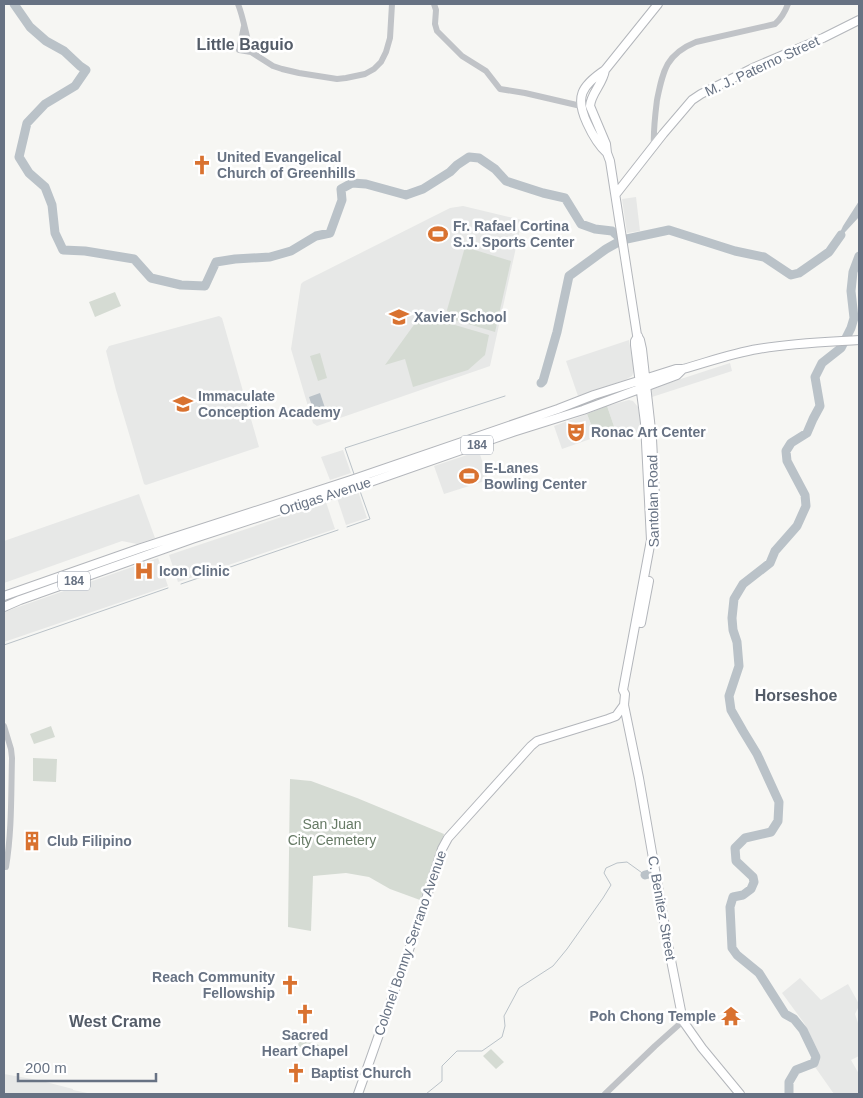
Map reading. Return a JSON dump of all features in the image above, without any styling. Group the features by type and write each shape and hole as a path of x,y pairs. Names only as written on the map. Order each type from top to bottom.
{"main road":[{"name":"Santolan Road","path":"607,153 600,147 590,130 580,106 584,89 605,70 658,4"},
{"name":"M. J. Paterno Street","path":"616,194 692,100 755,67 823,38 859,20"},
{"name":"Santolan Road","path":"605,70 604,78 590,104 606,144 616,194 638,336 635,345 652,439 656,527 655,545 628,691 625,694"},
{"name":"184","path":"643,383 677,375 684,369 730,355 759,349 859,340"},
{"name":"Santolan Road","path":"624,705 625,694 623,690 651,540 643,383"},
{"name":"Ortigas Avenue","path":"4,596 154,543 358,482 622,395 643,383"},
{"name":"Ortigas Avenue","path":"4,607 192,539 299,504 643,383"},
{"path":"622,395 638,398 643,406"},
{"name":"Colonel Bonny Serrano Avenue","path":"358,1094 442,849 448,838 537,741 616,716 624,705"},
{"name":"C. Benitez Street","path":"624,705 683,1021 702,1048 740,1094"},
{"path":"608,719 620,720 629,727"}],"street":[{"path":"238,4 251,52"},
{"path":"244,26 239,50 251,52 282,70 346,78 365,74 381,62 390,38 392,4"},
{"path":"434,4 437,31 462,56 486,71 500,88 580,106"},
{"path":"654,147 653,134 661,78 667,64 674,56 685,46 696,42 775,24 780,20 788,4"},
{"path":"4,726 12,758 11,820 5,867"},
{"path":"605,1094 683,1021"}],"shaded area":[{"path":"636,197 640,231 627,233 622,199"},
{"path":"859,201 859,217 835,243 843,226"},
{"name":"Xavier School","path":"463,206 522,220 490,366 317,426 313,423 291,349 301,284 450,208"},
{"name":"Immaculate Conception Academy","path":"219,316 222,318 259,447 146,485 144,484 106,351 109,346"},
{"path":"629,340 634,371 632,376 578,396 566,361"},
{"path":"730,363 732,371 652,397 650,389"},
{"path":"320,393 325,408 314,412 309,397"},
{"path":"629,400 633,401 638,407 642,433 617,435 607,406"},
{"name":"Ronac Art Center","path":"587,414 596,437 562,449 554,426"},
{"path":"343,450 351,473 330,480 321,457"},
{"path":"479,451 488,480 444,494 434,466"},
{"path":"358,491 367,518 346,525 337,498"},
{"path":"139,494 155,538 137,544 122,541 4,583 4,541"},
{"path":"326,502 335,529 178,582 169,555"},
{"path":"158,558 168,586 4,642 4,612"},
{"path":"800,978 821,1000 848,984 859,1004 855,1014 859,1026 859,1056 851,1060 859,1074 859,1094 834,1094 815,1067 821,1057 804,1023 782,993"},
{"path":"4,1074 38,1080 92,1094 4,1094"}],"green space":[{"path":"465,247 511,261 495,332 445,317"},
{"path":"115,292 121,306 95,317 89,302"},
{"path":"421,315 489,335 485,355 468,370 413,387 405,359 385,365"},
{"path":"320,353 327,378 318,381 310,356"},
{"path":"607,406 617,435 596,437 587,414"},
{"path":"51,726 55,737 34,744 30,734"},
{"path":"33,758 57,759 56,782 33,781"},
{"name":"San Juan City Cemetery","path":"290,779 311,781 444,834 420,900 390,889 369,877 346,873 313,876 311,931 288,927"},
{"path":"300,1039 319,1045 316,1054 297,1048"},
{"path":"491,1049 504,1062 496,1069 483,1056"}],"waterway":[{"path":"14,4 30,27 46,41 64,51 86,70 75,86 45,104 27,123 19,157 29,173 45,187 52,205 55,233 63,250 85,251 134,259 151,278 181,285 205,286 216,262 270,257 291,251 316,236 330,233 342,200 341,189 352,183 366,184 406,195 423,189 469,157 479,158 495,169 506,181 565,198 581,224 595,229 612,231 622,240"},
{"path":"541,383 557,332 569,276 606,249 622,240 669,230 735,251 764,257 791,275 799,273 829,252 841,235"},
{"path":"789,1094 789,1082 796,1070 814,1063 816,1057 803,1030 794,1019 785,1014 759,973 737,955 732,948 730,907 733,897 743,895 751,889 754,882 753,877 736,861 735,848 745,838 771,832 778,821 779,802 757,754 731,710 729,696 739,666 732,618 734,599 743,584 770,563 775,551 797,526 806,506 805,495 787,461 786,451 791,443 807,433 820,406 815,377 822,363 841,348 851,328 854,318 851,291 853,272 859,256"},
{"path":"354,474 345,448 505,396"},
{"path":"347,527 370,519 360,491"},
{"path":"181,584 338,530"},
{"path":"4,645 168,588"},
{"path":"426,1094 442,1081 442,1066 457,1051 482,1051 502,1037 505,1026 504,1016 519,988 553,966 603,898 611,885 604,873 606,868 617,863 627,862 645,875"},
{"path":"645,875 653,873"}],"place":[{"name":"United Evangelical Church of Greenhills","path":"202,165"},
{"name":"Fr. Rafael Cortina S.J. Sports Center","path":"438,234"},
{"name":"Xavier School","path":"399,317"},
{"name":"Immaculate Conception Academy","path":"183,404"},
{"name":"Ronac Art Center","path":"576,432"},
{"name":"E-Lanes Bowling Center","path":"469,476"},
{"name":"Icon Clinic","path":"144,571"},
{"name":"Club Filipino","path":"32,841"},
{"name":"Reach Community Fellowship","path":"290,985"},
{"name":"Sacred Heart Chapel","path":"305,1014"},
{"name":"Poh Chong Temple","path":"731,1016"},
{"name":"Baptist Church","path":"296,1073"}],"district":[{"name":"Little Baguio","path":"245,44"},
{"name":"Horseshoe","path":"796,695"},
{"name":"West Crame","path":"115,1021"}]}
